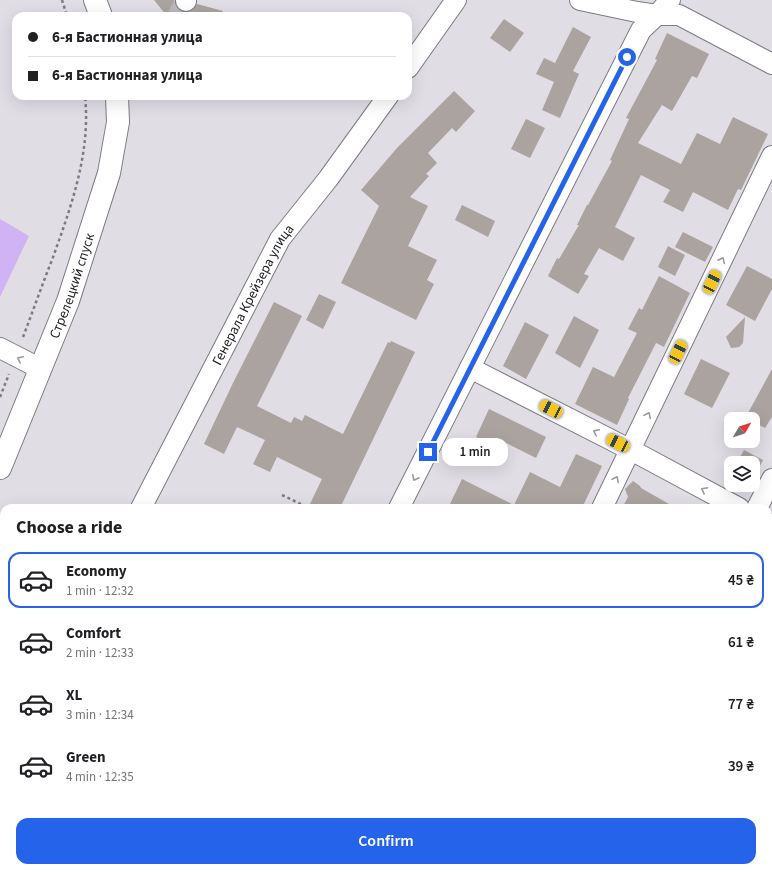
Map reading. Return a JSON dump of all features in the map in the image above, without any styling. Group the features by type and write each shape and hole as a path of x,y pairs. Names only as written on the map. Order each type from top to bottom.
{"main road":[{"name":"Стрелецкий спуск","path":"0,468 68,300 109,173 118,122 117,100"}],"street":[{"path":"412,62 456,0"},
{"path":"585,0 636,12 664,7 772,64"},
{"path":"402,504 641,30 664,7"},
{"name":"Генерала Крейзера улица","path":"143,504 280,238 328,179 385,100"},
{"path":"604,504 772,156"},
{"path":"8,352 41,369"},
{"path":"470,368 631,450 732,504"},
{"path":"759,504 772,479"}],"path":[{"path":"62,0 66,12"},
{"path":"0,397 8,352 57,245 75,192 83,156 87,115 85,100"},
{"path":"282,495 301,504"}],"shaded area":[{"path":"0,219 29,236 0,297"}],"building":[{"path":"154,0 174,0 176,7 181,11 186,12 164,12"},
{"path":"197,4 223,11 186,12 192,11"},
{"path":"504,19 524,33 510,52 490,38"},
{"path":"573,27 591,37 573,71 579,74 560,118 542,110 554,82 536,74 544,58 555,63"},
{"path":"667,33 709,54 697,78 692,76 672,111 662,105 638,143 681,164 697,133 720,144 733,117 768,134 741,190 738,189 728,210 693,192 683,212 663,202 670,190 641,175 615,227 635,238 623,261 599,248 584,274 589,276 578,294 548,276 557,258 559,259 579,225 577,225 587,205 612,161 610,160 629,119 626,118 657,60 655,59"},
{"path":"454,91 475,111 456,132 452,128 428,153 437,163 426,174 429,176 410,197 428,206 408,246 437,260 427,280 434,284 416,320 341,283 379,206 361,190 397,148"},
{"path":"526,119 545,128 530,158 511,149"},
{"path":"462,205 495,221 488,237 455,220"},
{"path":"683,232 713,247 705,262 675,247"},
{"path":"668,246 685,255 675,276 658,267"},
{"path":"747,266 772,279 772,289 755,321 726,305"},
{"path":"659,276 690,293 664,347 656,343 628,398 629,399 617,425 575,404 593,367 614,377 637,333 628,329 639,308 642,310"},
{"path":"319,294 336,302 323,329 306,320"},
{"path":"274,302 302,316 257,406 291,423 294,417 302,421 305,415 343,434 388,342 390,343 391,341 415,352 342,504 310,504 322,479 277,457 270,472 253,464 265,440 237,427 224,454 204,444"},
{"path":"574,316 599,330 580,368 555,353"},
{"path":"745,317 743,343 739,347 731,348 726,337"},
{"path":"525,322 549,335 526,379 503,366"},
{"path":"701,359 730,373 712,408 684,394"},
{"path":"772,369 772,417 765,428 760,426 760,412 749,412"},
{"path":"489,409 546,437 536,458 506,443 498,458 485,451 489,443 476,437"},
{"path":"744,450 755,456 741,456"},
{"path":"576,454 602,466 584,504 514,504 530,472 560,487"},
{"path":"760,458 763,460 760,466"},
{"path":"462,479 512,504 450,504"},
{"path":"633,481 641,488 669,504 624,504 628,497 625,489"}],"tunnel":[{"path":"179,12 186,1"}],"route":[{"path":"428,452 627,57"}]}
